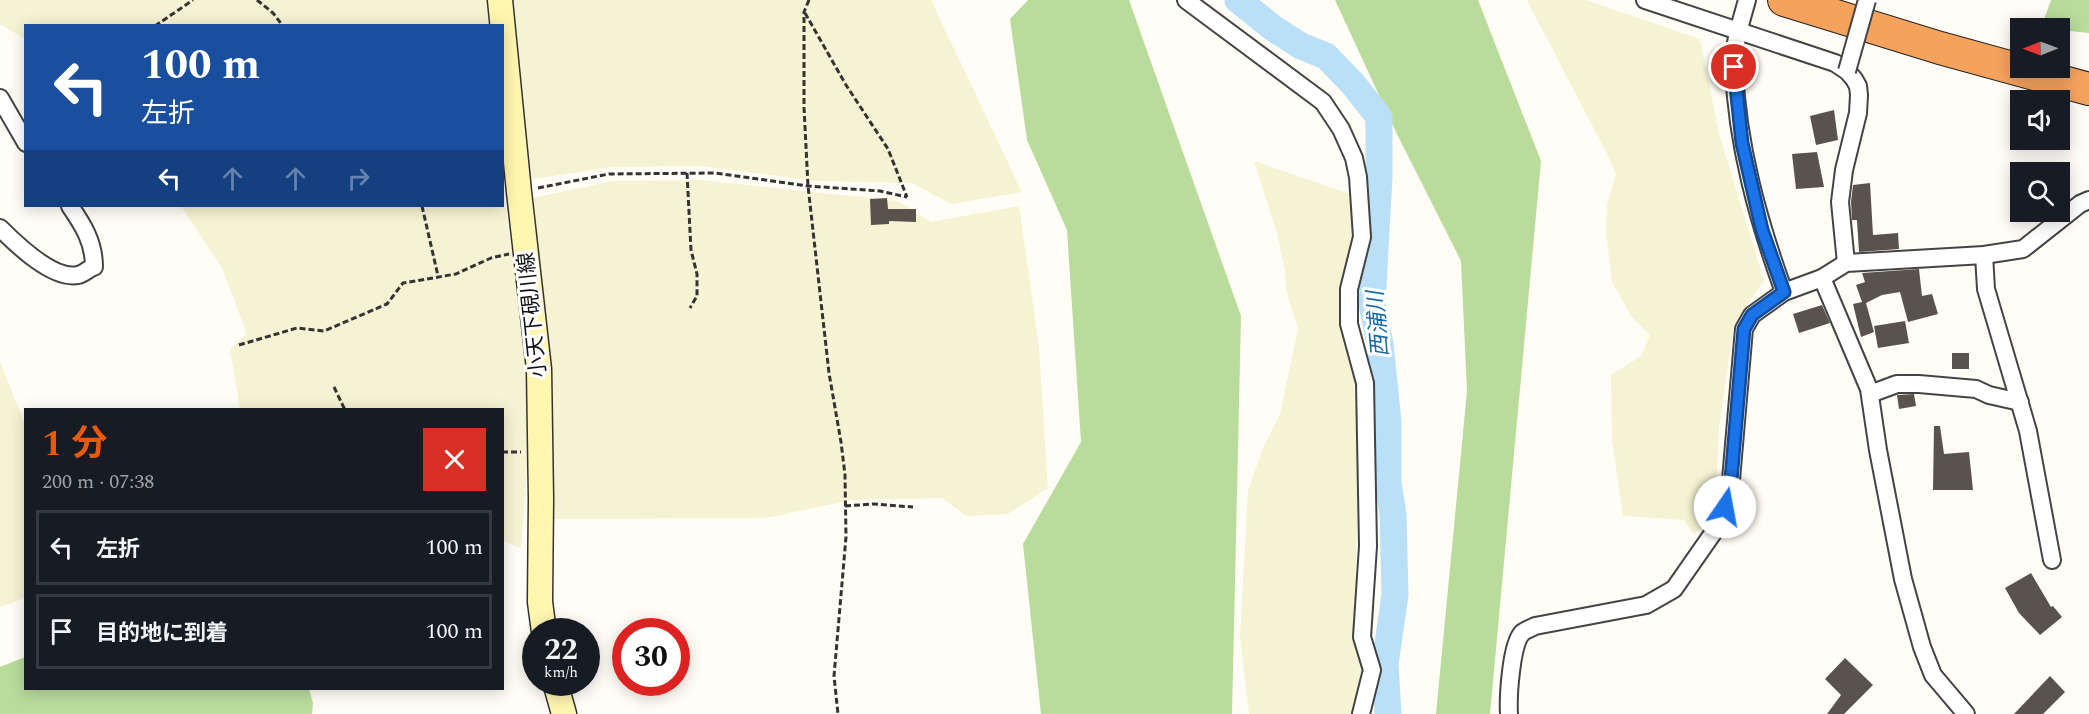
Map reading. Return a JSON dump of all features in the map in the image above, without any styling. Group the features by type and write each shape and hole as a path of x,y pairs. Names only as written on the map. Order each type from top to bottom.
{"highway":[{"path":"1784,0 1940,48 2089,89"}],"main road":[{"name":"小天下硯川線","path":"500,0 502,24"},
{"name":"小天下硯川線","path":"504,40 539,369 540,602 542,618"},
{"path":"559,696 564,714"}],"street":[{"path":"1186,0 1323,102 1341,129 1354,158 1358,177 1362,237 1349,289 1348,324 1365,383 1368,546 1362,637 1372,670 1361,714"},
{"path":"1645,0 1835,63 1847,71 1858,86 1859,95 1858,113 1844,170 1840,201 1846,263"},
{"path":"1747,0 1739,31 1734,67 1742,143 1762,230 1784,292"},
{"path":"1847,71 1867,0"},
{"path":"0,98 24,140"},
{"path":"1509,714 1510,684 1517,646 1522,633 1535,626 1646,605 1674,589 1720,523 1730,491 1744,329 1752,315 1784,292 1822,278 1846,263 1984,255 2023,249 2080,204 2089,200"},
{"path":"0,228 27,254 65,276 81,275 94,267 94,250 84,226 71,207"},
{"path":"1984,255 1986,289 2030,442 2052,560"},
{"path":"1822,278 1870,394 1878,450 1903,579 1922,647 1933,675 1966,714"},
{"path":"1870,394 1897,384 1919,384 1976,389 1989,396 2020,402"}],"path":[{"path":"158,24 193,0"},
{"path":"257,0 273,13 281,24"},
{"path":"809,0 804,12 804,107 808,186 829,373 841,442 845,506 846,537 834,676 838,714"},
{"path":"519,192 609,174 715,173 808,186 880,191 907,197 888,149 846,84 804,12"},
{"path":"687,173 691,250 697,274 697,296 690,308"},
{"path":"422,207 438,276"},
{"path":"239,345 297,328 324,331 387,304 403,283 456,274 491,258 525,249"},
{"path":"334,387 344,408"},
{"path":"845,506 873,504 913,507"}],"shaded area":[{"path":"0,0 487,0 489,24 24,24 24,38 0,24"},
{"path":"511,0 931,0 1022,192 951,204 912,183 818,181 700,166 612,167 528,180"},
{"path":"1527,0 1586,0 1700,39 1719,134 1764,280 1734,324 1719,428 1716,492 1707,521 1694,535 1684,520 1623,516 1612,441 1611,375 1641,356 1650,335 1631,316 1612,282 1606,232 1607,204 1616,175"},
{"path":"1254,161 1350,194 1353,235 1340,307 1354,381 1359,458 1354,623 1362,672 1352,714 1249,714 1240,638 1248,490 1263,448 1280,414 1298,329 1286,289 1285,271 1277,233"},
{"path":"701,180 898,201 931,222 1019,206 1039,347 1048,488 1008,514 966,516 942,498 852,500 766,518 550,519 551,452 547,330 533,198 613,181"},
{"path":"504,194 523,327 529,447 521,548 504,541 504,408 240,408 230,349 247,334 222,268 182,207 504,207"},
{"path":"0,362 24,421 24,598 0,607"}],"green space":[{"path":"1028,0 1129,0 1241,316 1232,714 1041,714 1023,544 1081,442 1067,230 1027,140 1010,19"},
{"path":"1335,0 1478,0 1541,161 1490,714 1436,714 1467,391 1461,261 1397,134"},
{"path":"2051,0 2089,0 2089,33 2070,31 2070,18 2045,18"},
{"path":"24,657 24,690 309,690 313,703 312,714 0,714 0,667"}],"building":[{"path":"1834,110 1838,140 1816,145 1810,116"},
{"path":"1817,152 1824,187 1796,189 1792,154"},
{"path":"1870,183 1873,235 1898,233 1899,249 1859,252 1857,220 1852,220 1853,185"},
{"path":"887,198 888,209 916,209 916,222 889,221 889,224 871,225 870,199"},
{"path":"1919,269 1922,296 1932,294 1938,314 1908,322 1900,292 1882,295 1866,303 1874,332 1861,337 1853,304 1862,302 1856,285 1865,282 1862,273"},
{"path":"1822,305 1830,323 1799,333 1793,314"},
{"path":"1905,321 1909,343 1878,348 1874,326"},
{"path":"1952,353 1969,353 1969,369 1952,369"},
{"path":"1914,394 1916,406 1899,409 1897,395"},
{"path":"1934,426 1940,426 1944,454 1969,452 1973,490 1933,490"},
{"path":"2031,573 2051,607 2053,606 2062,617 2040,635 2019,613 2005,588"},
{"path":"1845,658 1873,685 1844,714 1827,714 1841,695 1825,679"},
{"path":"2050,676 2065,692 2043,714 2014,714"}],"waterway":[{"name":"西浦川","path":"1238,0 1273,28 1301,46 1326,56 1353,84 1379,117 1379,177 1372,304 1380,344 1388,422 1388,482 1393,514 1395,595 1385,664 1388,714"}],"route":[{"path":"1725,507 1730,491 1744,329 1752,315 1784,292 1762,230 1742,143 1734,67"}]}
